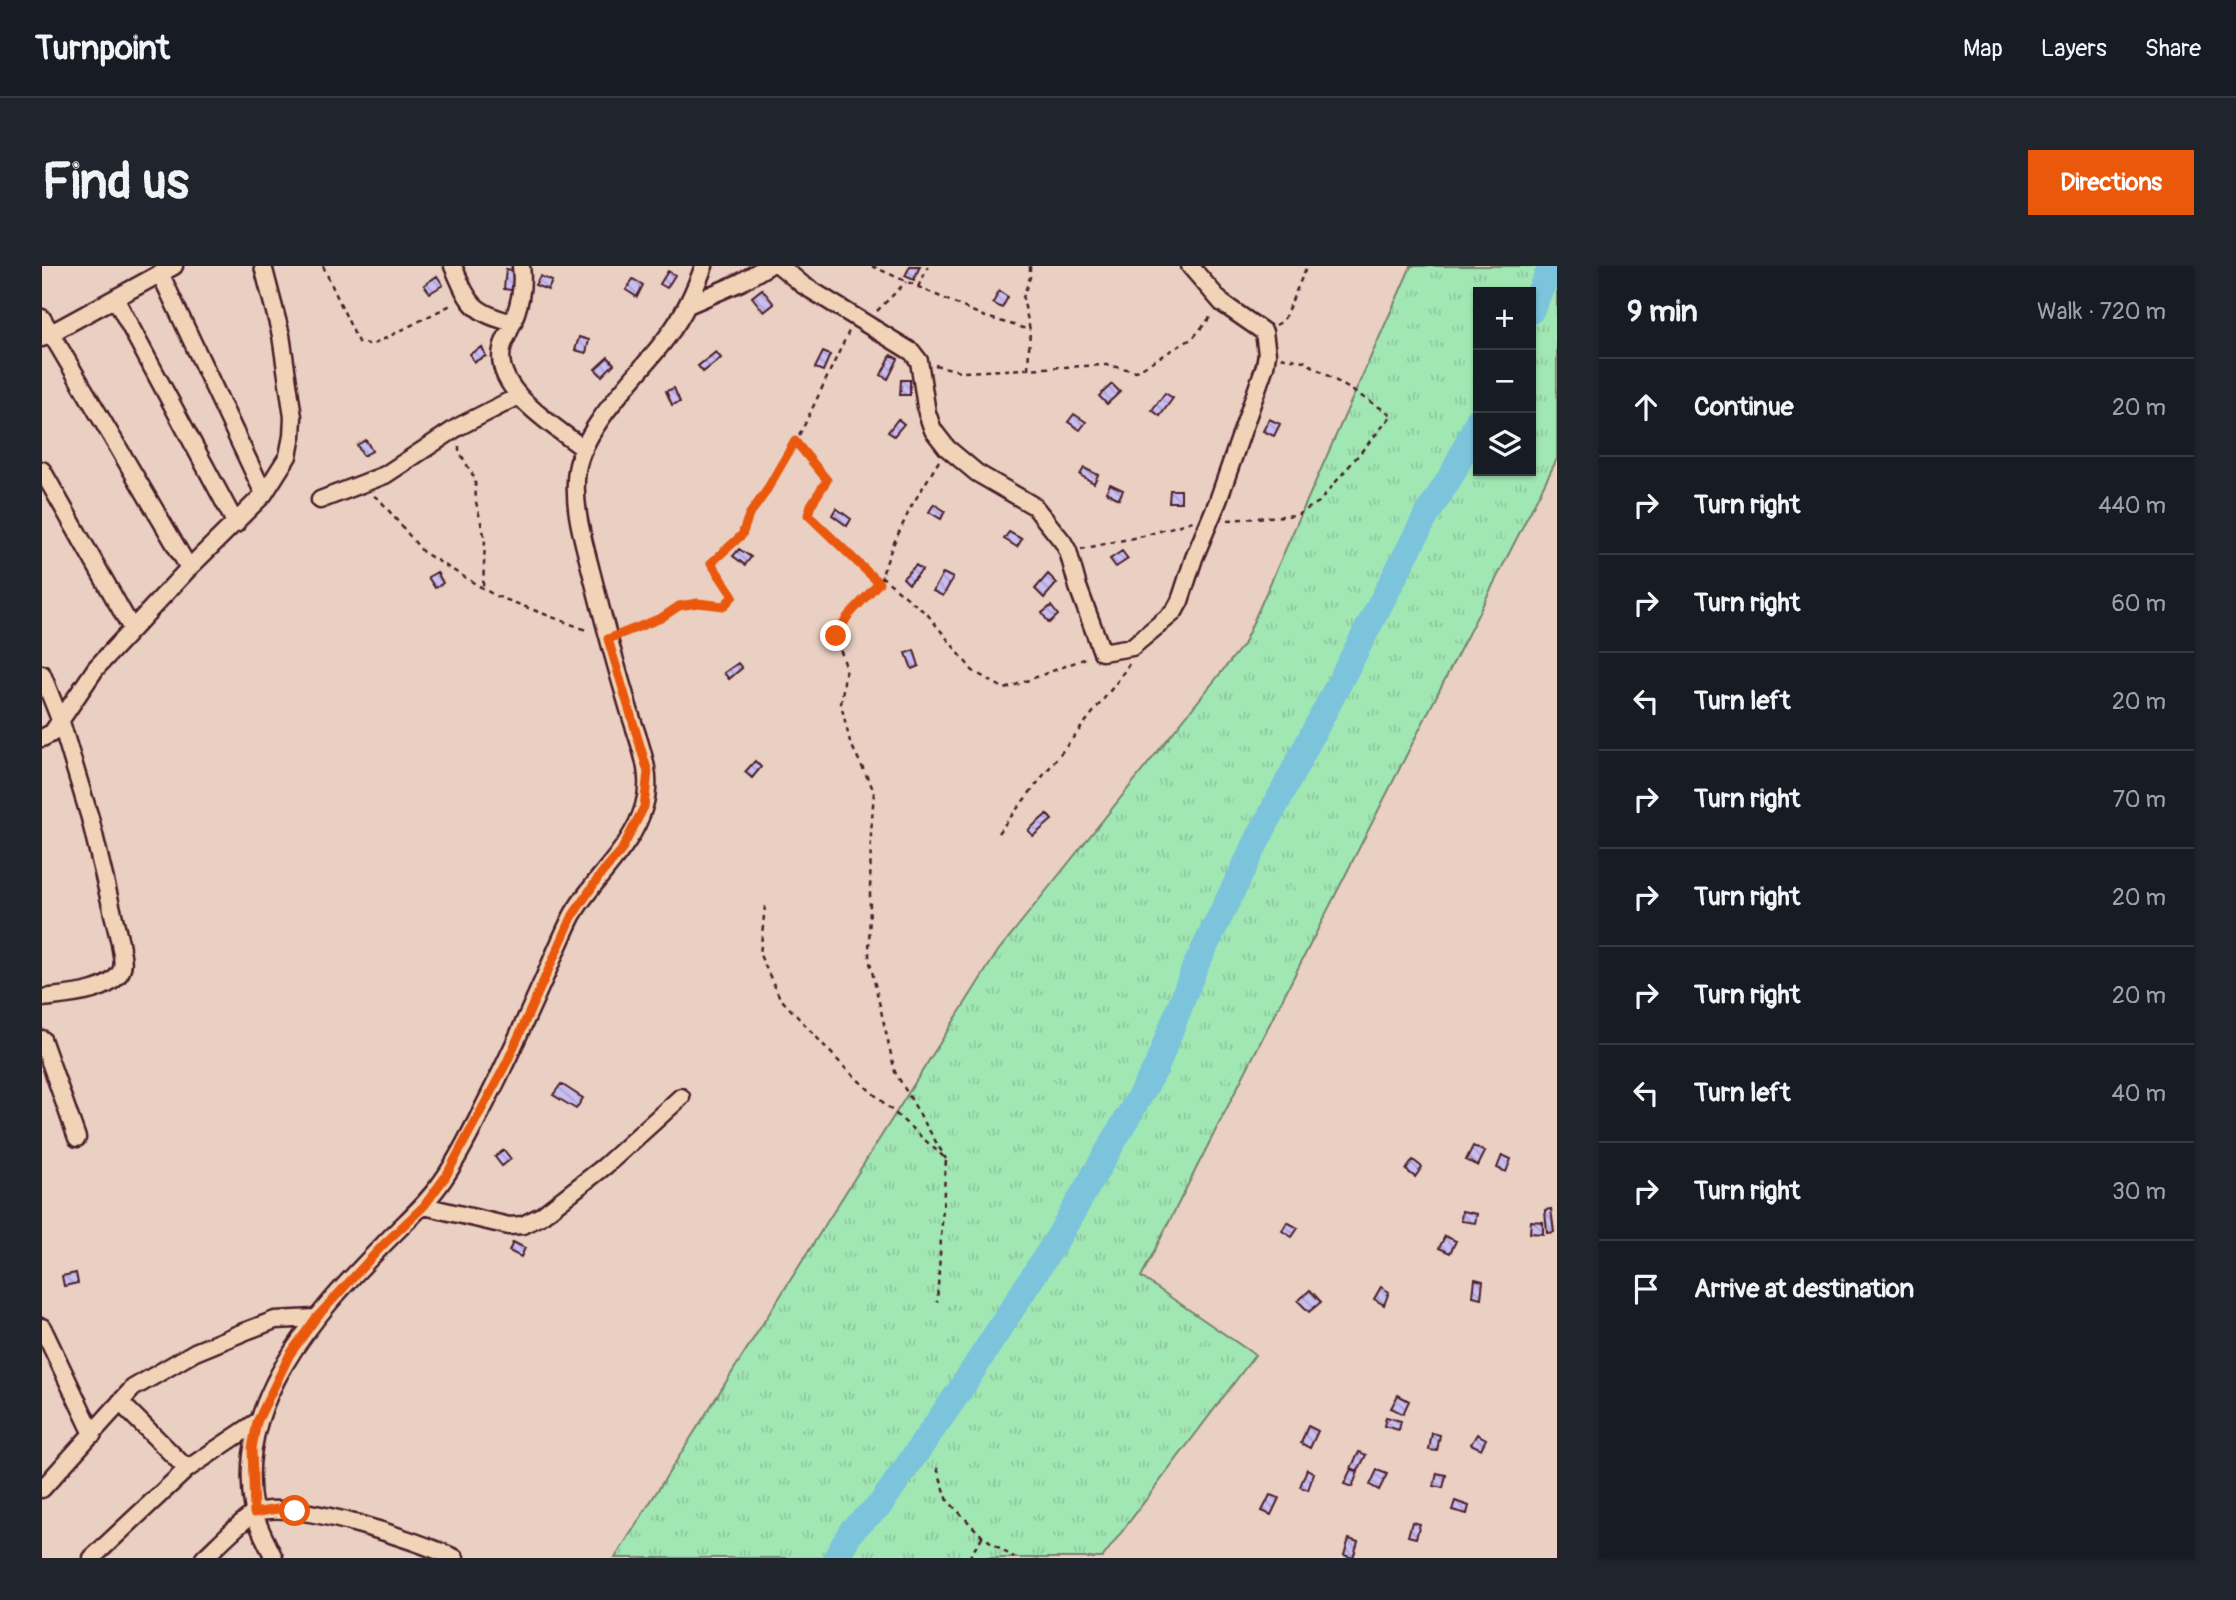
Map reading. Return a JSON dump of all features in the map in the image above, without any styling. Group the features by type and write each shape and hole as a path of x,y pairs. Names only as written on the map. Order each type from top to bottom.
{"street":[{"path":"42,738 52,733 61,722 96,667 189,568 264,494 288,456 293,417 281,335 263,266"},
{"path":"453,266 467,297 484,314 513,323"},
{"path":"520,266 523,285 513,323 502,349 502,360 517,397 584,449"},
{"path":"274,1558 254,1513 252,1448 257,1422 290,1354 316,1318 383,1245 424,1206 446,1176 507,1062 573,915 601,874 621,851 644,807 648,772 608,639 577,513 577,470 584,449 605,414 690,304 704,266"},
{"path":"690,304 741,282 768,266"},
{"path":"780,266 803,285 912,352 919,361 927,413 933,430 947,448 977,473 1034,506 1068,551 1102,652 1132,647 1174,612 1211,522 1267,354 1264,332 1222,303 1190,266"},
{"path":"47,335 167,270 264,494"},
{"path":"116,298 236,524"},
{"path":"42,318 47,335 189,568"},
{"path":"320,500 385,475 458,427 517,397"},
{"path":"42,470 132,629"},
{"path":"42,674 61,722 90,818 123,962 121,971 103,985 85,993 42,998"},
{"path":"42,1039 77,1138"},
{"path":"424,1206 509,1226 523,1225 541,1216 605,1166 681,1097"},
{"path":"42,1489 132,1388 194,1352 275,1320 316,1318"},
{"path":"42,1327 93,1434"},
{"path":"120,1402 187,1469"},
{"path":"92,1558 187,1469 257,1422"},
{"path":"204,1558 254,1513 277,1509 368,1527 455,1558"}],"path":[{"path":"323,266 358,342 372,345 467,297"},
{"path":"872,266 983,316 1030,330"},
{"path":"918,287 928,266"},
{"path":"1028,369 1030,330 1023,298 1030,277 1030,266"},
{"path":"1264,332 1283,321 1307,266"},
{"path":"356,486 380,500 423,552 494,595 608,639 661,618 679,606 698,603 724,606 733,596 711,563 742,535 749,515 795,441 860,321 906,282"},
{"path":"919,361 964,372 1106,365 1136,371 1193,338 1222,303"},
{"path":"1068,551 1143,536 1191,521 1211,522 1297,515 1319,502 1392,415 1304,361 1267,354"},
{"path":"458,427 459,451 475,480 476,502 485,539 483,588"},
{"path":"795,441 827,480 811,505 808,515 879,583"},
{"path":"937,1302 946,1159 895,1072 869,958 874,792 849,742 841,704 846,667 836,636 848,616 879,583 912,505 947,448"},
{"path":"881,576 928,615 973,671 1005,689 1102,652"},
{"path":"998,833 1117,682 1133,657 1132,647"},
{"path":"765,906 760,955 780,998 846,1069 946,1159"},
{"path":"937,1468 948,1501 982,1536 1014,1558"},
{"path":"970,1558 982,1536"}],"green space":[{"path":"1411,266 1557,266 1557,459 1141,1277 1255,1355 1102,1558 615,1558 998,951 1243,645"}],"building":[{"path":"910,266 920,266 914,280 905,276"},
{"path":"506,269 519,271 517,291 504,289"},
{"path":"668,271 675,275 667,288 660,284"},
{"path":"437,276 443,285 430,293 424,285"},
{"path":"540,276 552,281 548,290 535,285"},
{"path":"633,279 643,285 637,297 626,290"},
{"path":"762,289 774,304 764,312 752,297"},
{"path":"999,291 1008,297 1002,308 993,303"},
{"path":"579,337 589,340 586,353 575,350"},
{"path":"482,347 486,356 474,362 470,354"},
{"path":"716,352 721,358 703,372 698,366"},
{"path":"823,352 830,355 823,371 815,368"},
{"path":"891,355 898,359 888,379 881,375"},
{"path":"608,357 614,364 602,376 595,369"},
{"path":"901,380 910,380 910,395 900,395"},
{"path":"1112,384 1120,392 1107,404 1099,396"},
{"path":"674,388 680,402 672,405 666,391"},
{"path":"1165,393 1173,398 1160,416 1152,410"},
{"path":"1074,414 1086,422 1080,430 1068,422"},
{"path":"898,419 904,424 894,436 888,432"},
{"path":"1269,419 1280,424 1274,436 1263,431"},
{"path":"366,440 372,451 363,456 357,445"},
{"path":"1084,468 1098,475 1094,483 1080,475"},
{"path":"1110,484 1123,490 1119,499 1106,492"},
{"path":"1170,490 1181,490 1181,502 1169,502"},
{"path":"934,504 945,511 941,519 929,512"},
{"path":"836,508 851,519 847,526 832,515"},
{"path":"1009,532 1022,539 1017,547 1004,539"},
{"path":"739,549 751,557 745,565 733,556"},
{"path":"1122,551 1128,559 1116,567 1110,559"},
{"path":"916,565 922,570 909,584 903,578"},
{"path":"437,572 443,583 435,588 428,577"},
{"path":"943,573 953,578 943,596 933,591"},
{"path":"1048,574 1057,583 1044,598 1035,589"},
{"path":"1051,606 1058,615 1049,623 1042,613"},
{"path":"914,650 919,666 912,669 906,653"},
{"path":"738,663 742,668 729,679 724,673"},
{"path":"755,761 761,767 752,778 745,772"},
{"path":"1047,814 1052,820 1033,836 1028,830"},
{"path":"561,1084 583,1098 576,1109 553,1095"},
{"path":"1473,1146 1485,1152 1478,1166 1466,1160"},
{"path":"504,1150 511,1159 502,1166 495,1157"},
{"path":"1502,1155 1511,1159 1506,1172 1497,1168"},
{"path":"1413,1160 1422,1167 1415,1177 1406,1170"},
{"path":"1551,1209 1554,1232 1547,1233 1545,1210"},
{"path":"1462,1211 1477,1214 1475,1223 1461,1221"},
{"path":"1531,1221 1543,1222 1543,1234 1530,1233"},
{"path":"1287,1222 1298,1228 1292,1237 1282,1231"},
{"path":"1445,1236 1456,1241 1450,1253 1439,1248"},
{"path":"513,1242 525,1248 521,1257 509,1251"},
{"path":"76,1273 78,1283 64,1286 62,1276"},
{"path":"1475,1279 1483,1281 1481,1298 1473,1296"},
{"path":"1381,1287 1389,1292 1384,1305 1374,1299"},
{"path":"1310,1290 1321,1302 1309,1312 1298,1301"},
{"path":"1398,1395 1409,1401 1403,1414 1391,1408"},
{"path":"1386,1417 1401,1421 1399,1430 1384,1426"},
{"path":"1308,1426 1318,1431 1310,1448 1301,1443"},
{"path":"1432,1433 1440,1435 1437,1451 1429,1450"},
{"path":"1477,1434 1486,1439 1481,1449 1471,1444"},
{"path":"1359,1452 1366,1455 1358,1471 1351,1468"},
{"path":"1307,1469 1314,1473 1308,1490 1300,1487"},
{"path":"1351,1469 1358,1472 1352,1487 1344,1484"},
{"path":"1377,1470 1387,1474 1379,1490 1370,1485"},
{"path":"1437,1473 1446,1475 1443,1488 1434,1486"},
{"path":"1270,1495 1279,1498 1271,1515 1262,1511"},
{"path":"1455,1501 1469,1506 1467,1514 1452,1510"},
{"path":"1412,1522 1420,1524 1416,1538 1408,1536"},
{"path":"1349,1539 1358,1542 1353,1558 1344,1555"}],"waterway":[{"path":"1536,300 1551,266"},
{"path":"836,1558 852,1530 880,1505 960,1390 1057,1239 1156,1068 1195,967 1258,839 1473,431"}],"route":[{"path":"295,1511 277,1509 254,1513 252,1448 257,1422 271,1392 290,1354 316,1318 383,1245 424,1206 446,1176 507,1062 573,915 601,874 621,851 644,807 648,772 608,639 661,618 679,606 698,603 724,606 733,596 711,563 742,535 749,515 795,441 827,480 811,505 808,515 879,583 848,616 836,636"}]}
